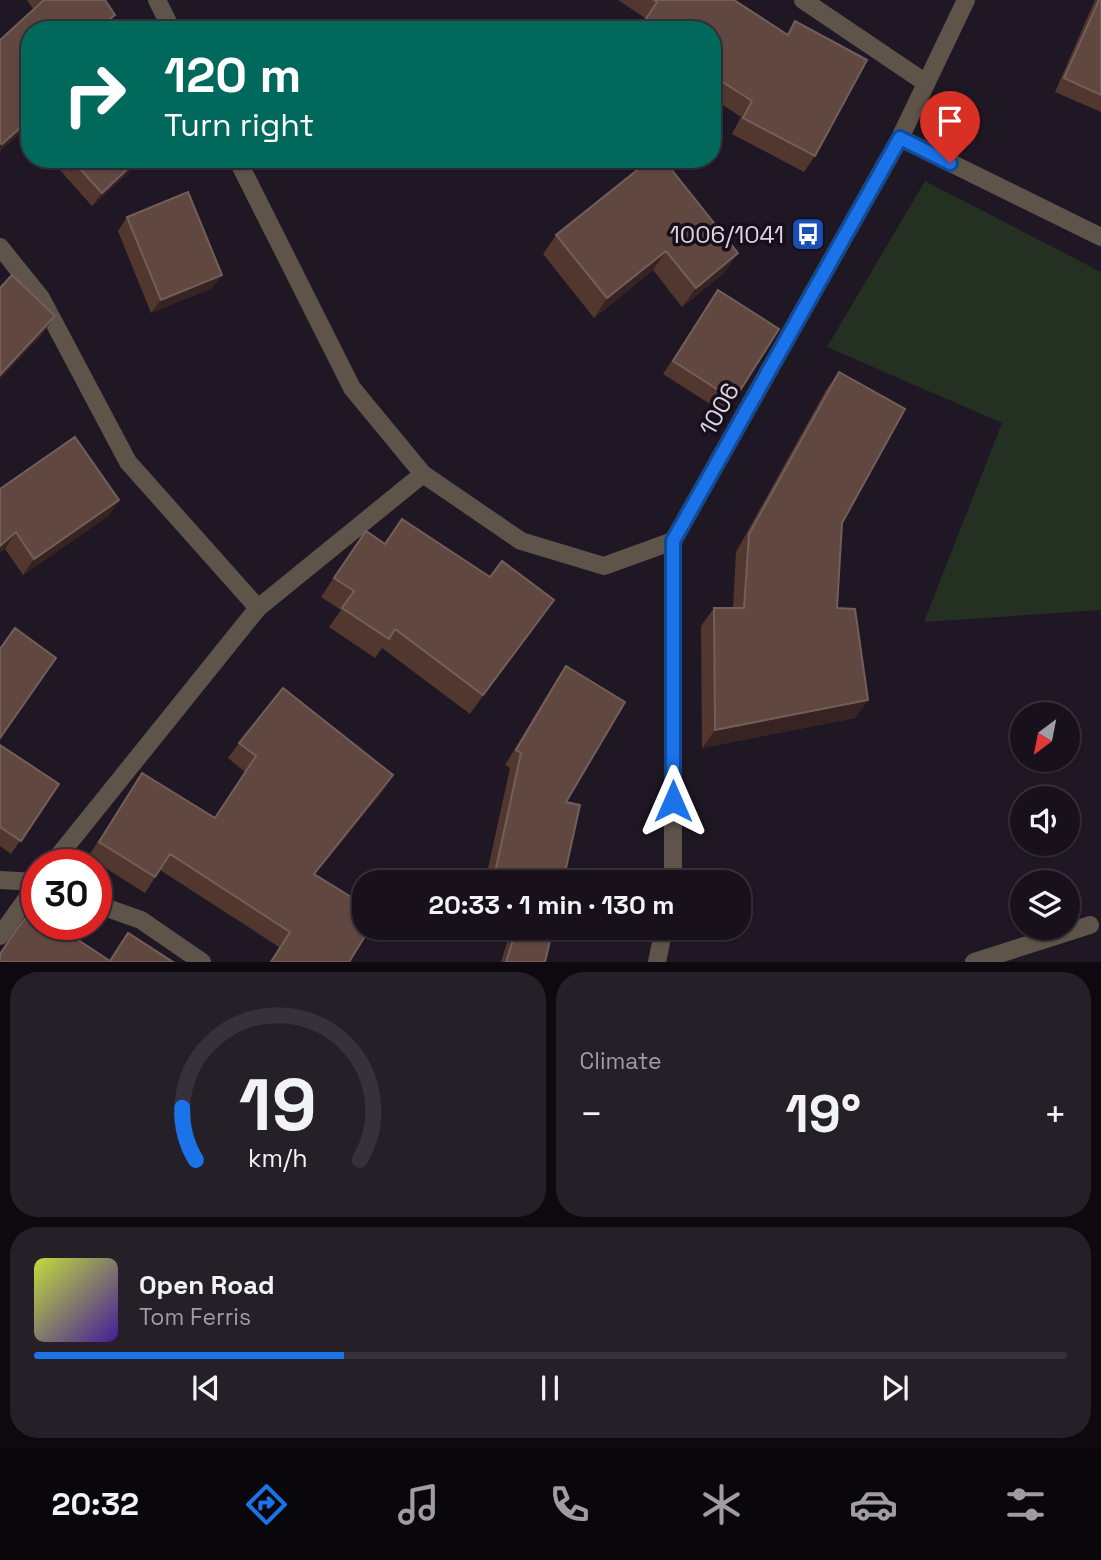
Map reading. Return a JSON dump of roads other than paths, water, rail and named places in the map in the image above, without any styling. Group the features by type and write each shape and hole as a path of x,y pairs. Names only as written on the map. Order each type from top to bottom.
{"street":[{"path":"157,0 168,21"},
{"path":"803,0 926,83"},
{"name":"1006","path":"673,870 673,541 900,138 967,0"},
{"path":"900,138 1101,237"},
{"path":"242,168 352,388 423,474 521,541 604,566 673,541"},
{"path":"0,247 41,298 128,462 257,608"},
{"path":"64,849 257,608 423,474"},
{"path":"0,880 21,882"},
{"path":"0,936 21,906"},
{"path":"112,910 141,920 202,961"},
{"path":"974,961 1090,925"},
{"path":"657,961 661,940"}],"place":[{"name":"1006/1041","path":"808,234"}]}
